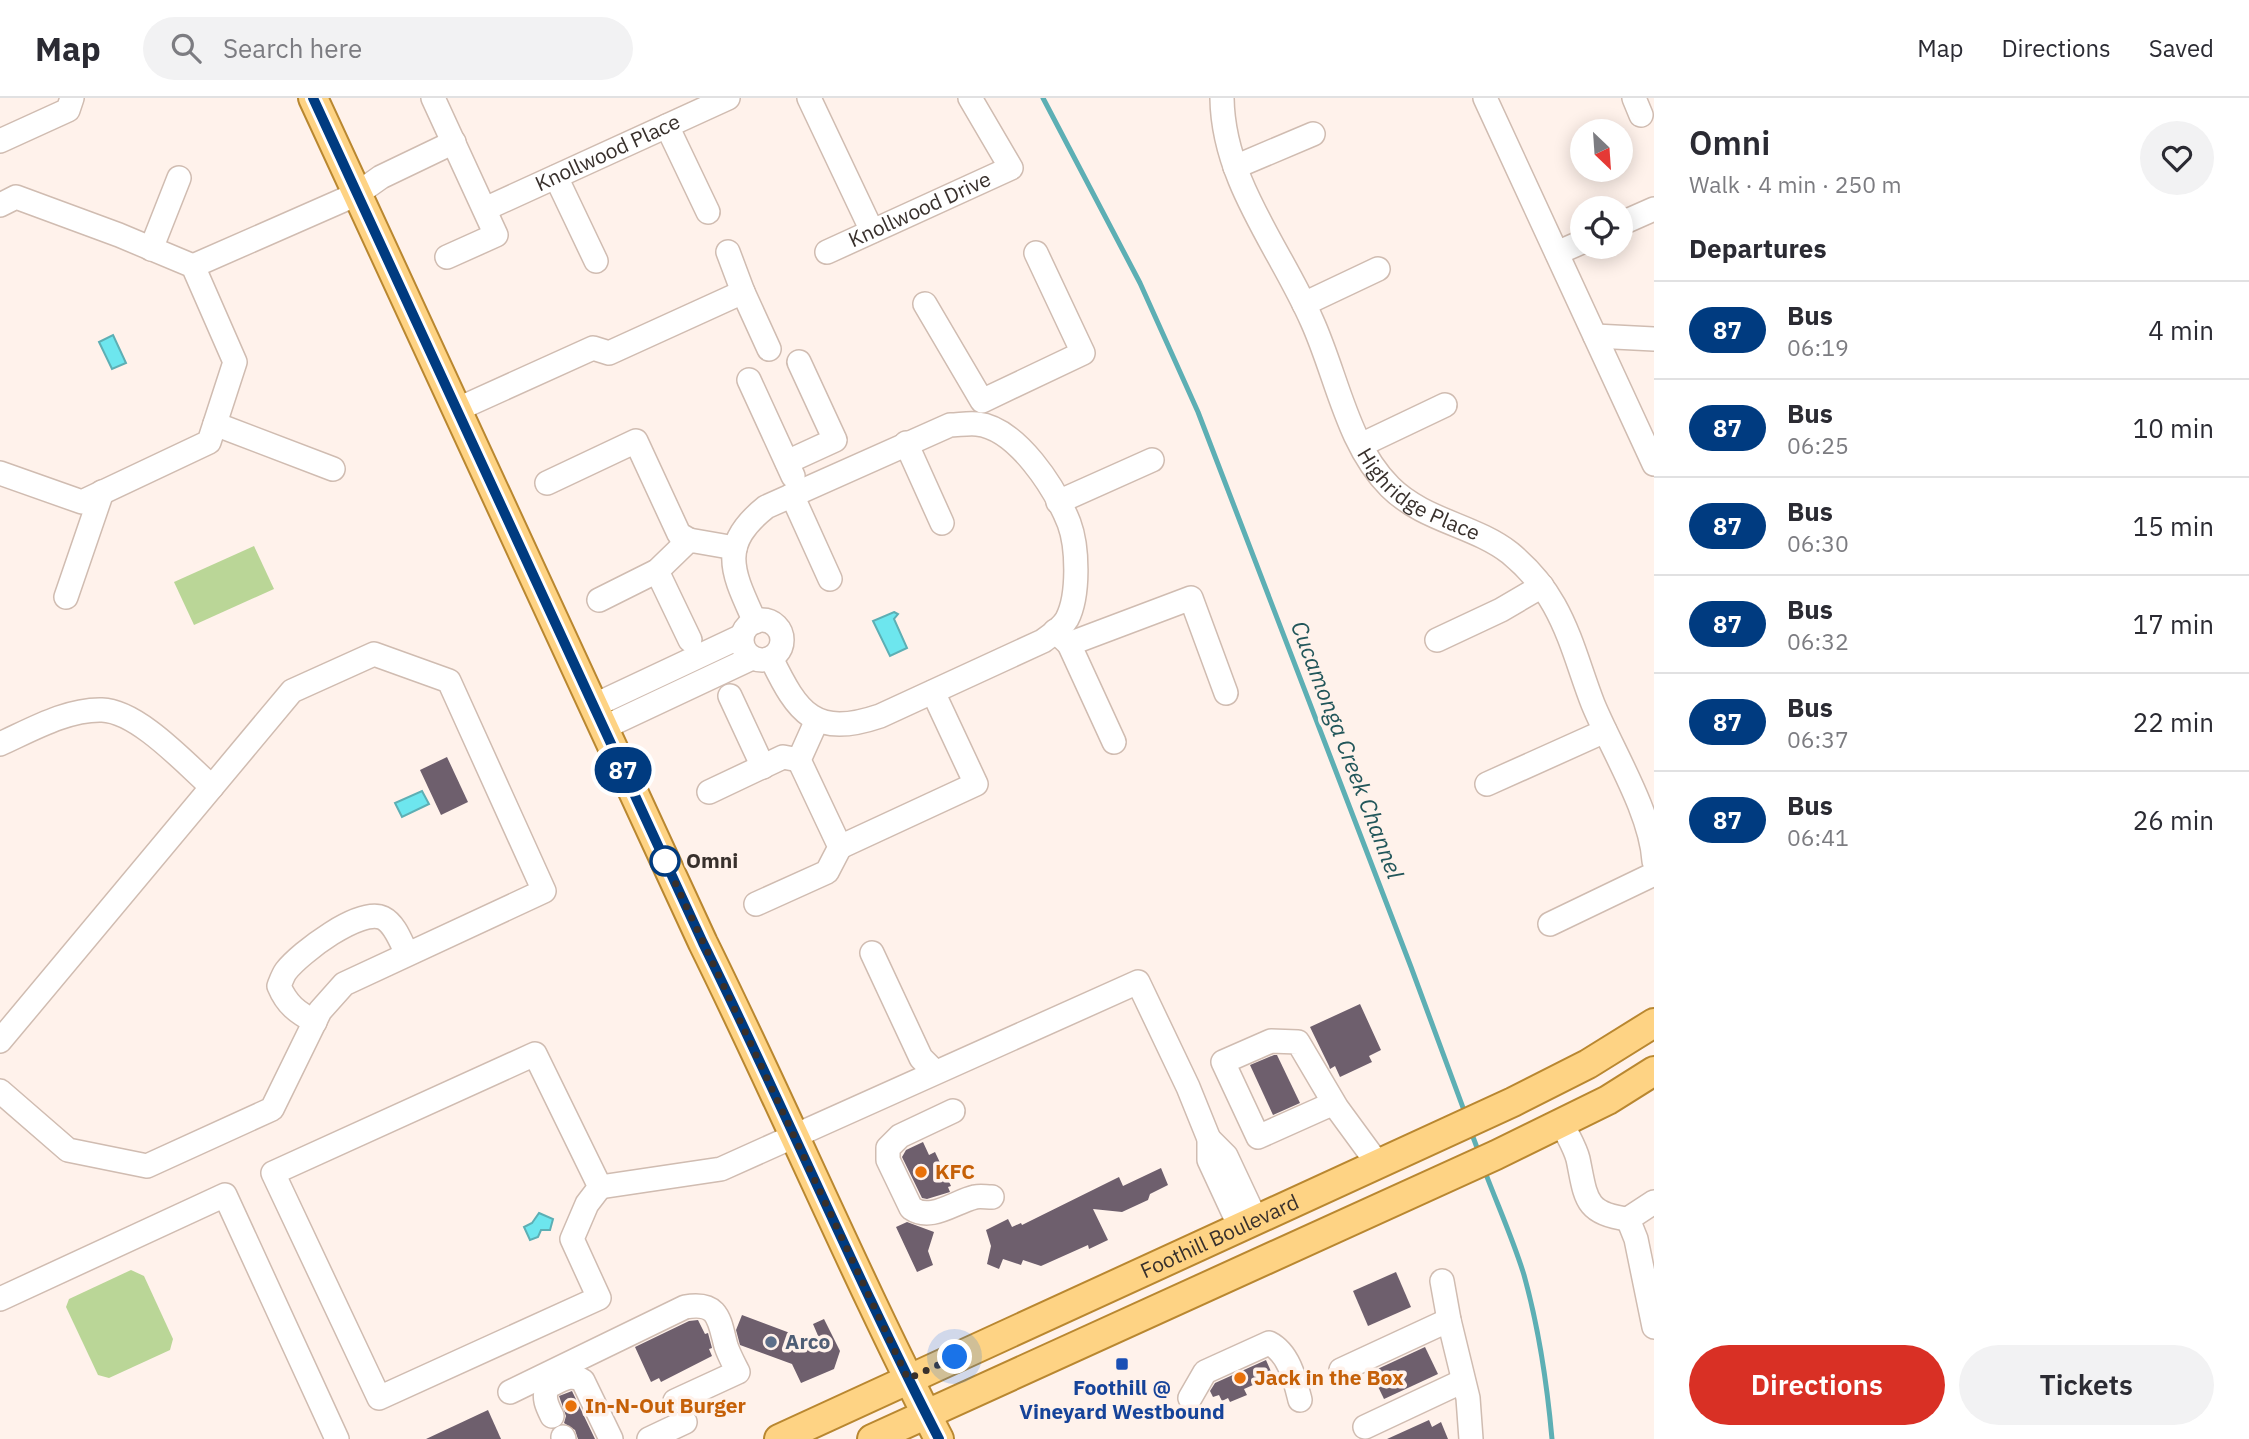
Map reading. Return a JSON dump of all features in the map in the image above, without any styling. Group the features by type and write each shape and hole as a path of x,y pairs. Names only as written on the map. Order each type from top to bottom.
{"main road":[{"path":"313,98 703,943 932,1427"},
{"name":"Foothill Boulevard","path":"779,1439 1479,1118 1588,1064 1654,1023"},
{"name":"Foothill Boulevard","path":"872,1439 932,1427 1562,1123 1608,1100 1654,1071"}],"street":[{"path":"0,141 68,110 72,98"},
{"path":"433,98 496,235 447,257"},
{"name":"Knollwood Place","path":"485,209 667,126 702,103 728,98"},
{"path":"809,98 872,231"},
{"name":"Knollwood Drive","path":"827,252 1011,168 970,98"},
{"name":"Highridge Place","path":"1222,98 1224,132 1235,167 1271,246 1304,304 1360,445 1391,488 1411,504 1444,522 1490,540 1528,569 1542,586 1572,640 1605,731 1646,823 1654,861"},
{"path":"1485,98 1654,464"},
{"path":"667,126 708,212"},
{"path":"1235,167 1313,134"},
{"path":"193,266 357,194 381,177 454,142"},
{"path":"151,248 178,177"},
{"path":"556,177 596,261"},
{"path":"0,205 16,197 193,266 235,362 209,442 82,502 0,473"},
{"path":"1633,218 1654,209"},
{"path":"1557,253 1570,247"},
{"path":"728,252 769,349"},
{"path":"982,401 1083,353 1036,253"},
{"path":"1304,304 1378,269"},
{"path":"456,410 593,348 610,353 743,292"},
{"path":"925,304 982,401 978,424"},
{"path":"1595,336 1654,339"},
{"path":"787,462 835,440 800,362"},
{"path":"749,380 787,462 796,493 830,579"},
{"path":"1360,445 1445,405"},
{"path":"215,424 333,470"},
{"path":"1114,742 1062,638 1074,590 1076,552 1070,525 1047,481 1030,458 1005,436 978,424 950,425 766,508 752,519 740,534 733,561 748,629 744,651 762,658 800,708 817,720 832,725 857,724 880,716 1043,641 1062,638 1191,598 1226,692"},
{"path":"547,483 636,441 679,534 689,540 735,548"},
{"path":"906,443 942,523"},
{"path":"1058,502 1152,460"},
{"path":"66,597 102,492"},
{"path":"599,600 657,571 689,540"},
{"path":"657,571 690,640"},
{"path":"1437,640 1501,610 1542,586"},
{"path":"761,620 772,623 780,632 781,644 776,654 598,717 761,620"},
{"path":"0,1041 292,691 374,654 449,681 544,891 344,984 314,1021 272,1109 147,1166 68,1150 0,1091"},
{"path":"756,904 827,872 839,847 976,784 933,692"},
{"path":"730,696 763,767"},
{"path":"0,744 51,720 103,710 124,715 147,730 212,787"},
{"path":"817,720 799,760 839,847"},
{"path":"1487,784 1605,731"},
{"path":"709,792 783,757 799,760"},
{"path":"1550,924 1654,874"},
{"path":"314,1021 296,1011 285,1000 279,986 286,971 331,932 370,915 384,918 395,930 407,954"},
{"path":"872,953 920,1058 935,1072"},
{"path":"600,1187 535,1054 273,1173 379,1398 599,1298 572,1238 587,1204 600,1187 722,1169 1138,982 1188,1087 1209,1139 1226,1156 1248,1223"},
{"path":"1334,1103 1258,1137 1223,1062 1271,1041 1298,1042 1334,1103 1378,1164"},
{"path":"953,1111 900,1136 888,1148 888,1160 911,1208 917,1212 931,1213 978,1196 992,1197"},
{"path":"1562,1123 1577,1156 1584,1193 1595,1210 1603,1215 1628,1219 1654,1202"},
{"path":"0,1298 225,1195 337,1439"},
{"path":"1628,1219 1636,1239 1654,1327"},
{"path":"1442,1281 1448,1320 1468,1398 1471,1439"},
{"path":"510,1392 685,1307 699,1305 716,1313 724,1330 726,1348 738,1372 675,1401"},
{"path":"1341,1370 1448,1320"},
{"path":"1190,1398 1205,1372 1269,1342 1281,1351 1295,1380 1300,1400"},
{"path":"552,1416 546,1403 547,1387 576,1376 583,1381 611,1439"},
{"path":"1364,1427 1463,1381"},
{"path":"649,1439 685,1422"}],"green space":[{"path":"254,546 274,589 194,625 174,582"},
{"path":"131,1270 144,1276 173,1339 170,1350 109,1378 98,1375 66,1307 69,1299"}],"water":[{"path":"113,335 126,363 112,369 99,342"},
{"path":"894,612 898,614 894,619 907,648 890,656 873,621"},
{"path":"422,791 429,804 402,817 395,803"},
{"path":"539,1213 553,1219 550,1230 541,1230 538,1237 530,1240 524,1227 532,1223"}],"building":[{"path":"447,757 468,802 441,815 420,770"},
{"path":"1360,1004 1381,1050 1369,1056 1372,1062 1340,1077 1335,1066 1330,1069 1310,1027"},
{"path":"1277,1055 1300,1103 1273,1115 1250,1065"},
{"name":"KFC","path":"923,1142 929,1155 935,1152 951,1186 948,1187 950,1192 927,1199 922,1198 902,1157 906,1150"},
{"path":"1161,1168 1168,1185 1150,1194 1148,1200 1122,1212 1093,1209 1108,1240 1089,1249 1088,1245 1041,1266 1023,1260 1021,1265 1003,1259 999,1269 987,1264 991,1246 986,1230 1008,1219 1012,1227 1021,1223 1022,1225 1119,1177 1123,1186"},
{"path":"907,1222 934,1232 928,1251 933,1265 917,1272 896,1227"},
{"path":"1396,1272 1411,1307 1368,1326 1353,1291"},
{"path":"742,1315 822,1345 813,1324 824,1319 840,1351 834,1369 801,1383 792,1364 740,1345 736,1330"},
{"path":"698,1320 705,1334 708,1333 712,1356 661,1382 659,1378 651,1382 635,1347 689,1321"},
{"path":"1425,1347 1438,1374 1384,1399 1371,1372"},
{"name":"Jack in the Box","path":"1266,1360 1273,1376 1244,1389 1247,1395 1230,1402 1228,1398 1222,1401 1219,1395 1213,1397 1210,1391 1215,1383"},
{"path":"572,1391 595,1439 578,1439 575,1430 564,1423 566,1416 559,1396"},
{"path":"488,1410 501,1439 426,1439"},
{"path":"1429,1420 1432,1427 1441,1422 1448,1439 1387,1439"}],"waterway":[{"name":"Cucamonga Creek Channel","path":"1043,98 1140,283 1198,412 1465,1113"},
{"name":"Cucamonga Creek Channel","path":"1470,1129 1479,1153"},
{"name":"Cucamonga Creek Channel","path":"1484,1169 1524,1275 1542,1356 1552,1439"}],"bus line":[{"name":"87","path":"313,98 890,1344 939,1439"}],"place":[{"name":"Omni","path":"665,861"},
{"name":"KFC","path":"921,1172"},
{"name":"Arco","path":"771,1342"},
{"name":"Foothill @ Vineyard Westbound","path":"1122,1364"},
{"name":"Jack in the Box","path":"1240,1378"},
{"name":"In-N-Out Burger","path":"571,1406"}],"route":[{"path":"665,861 908,1379 955,1357"}]}
